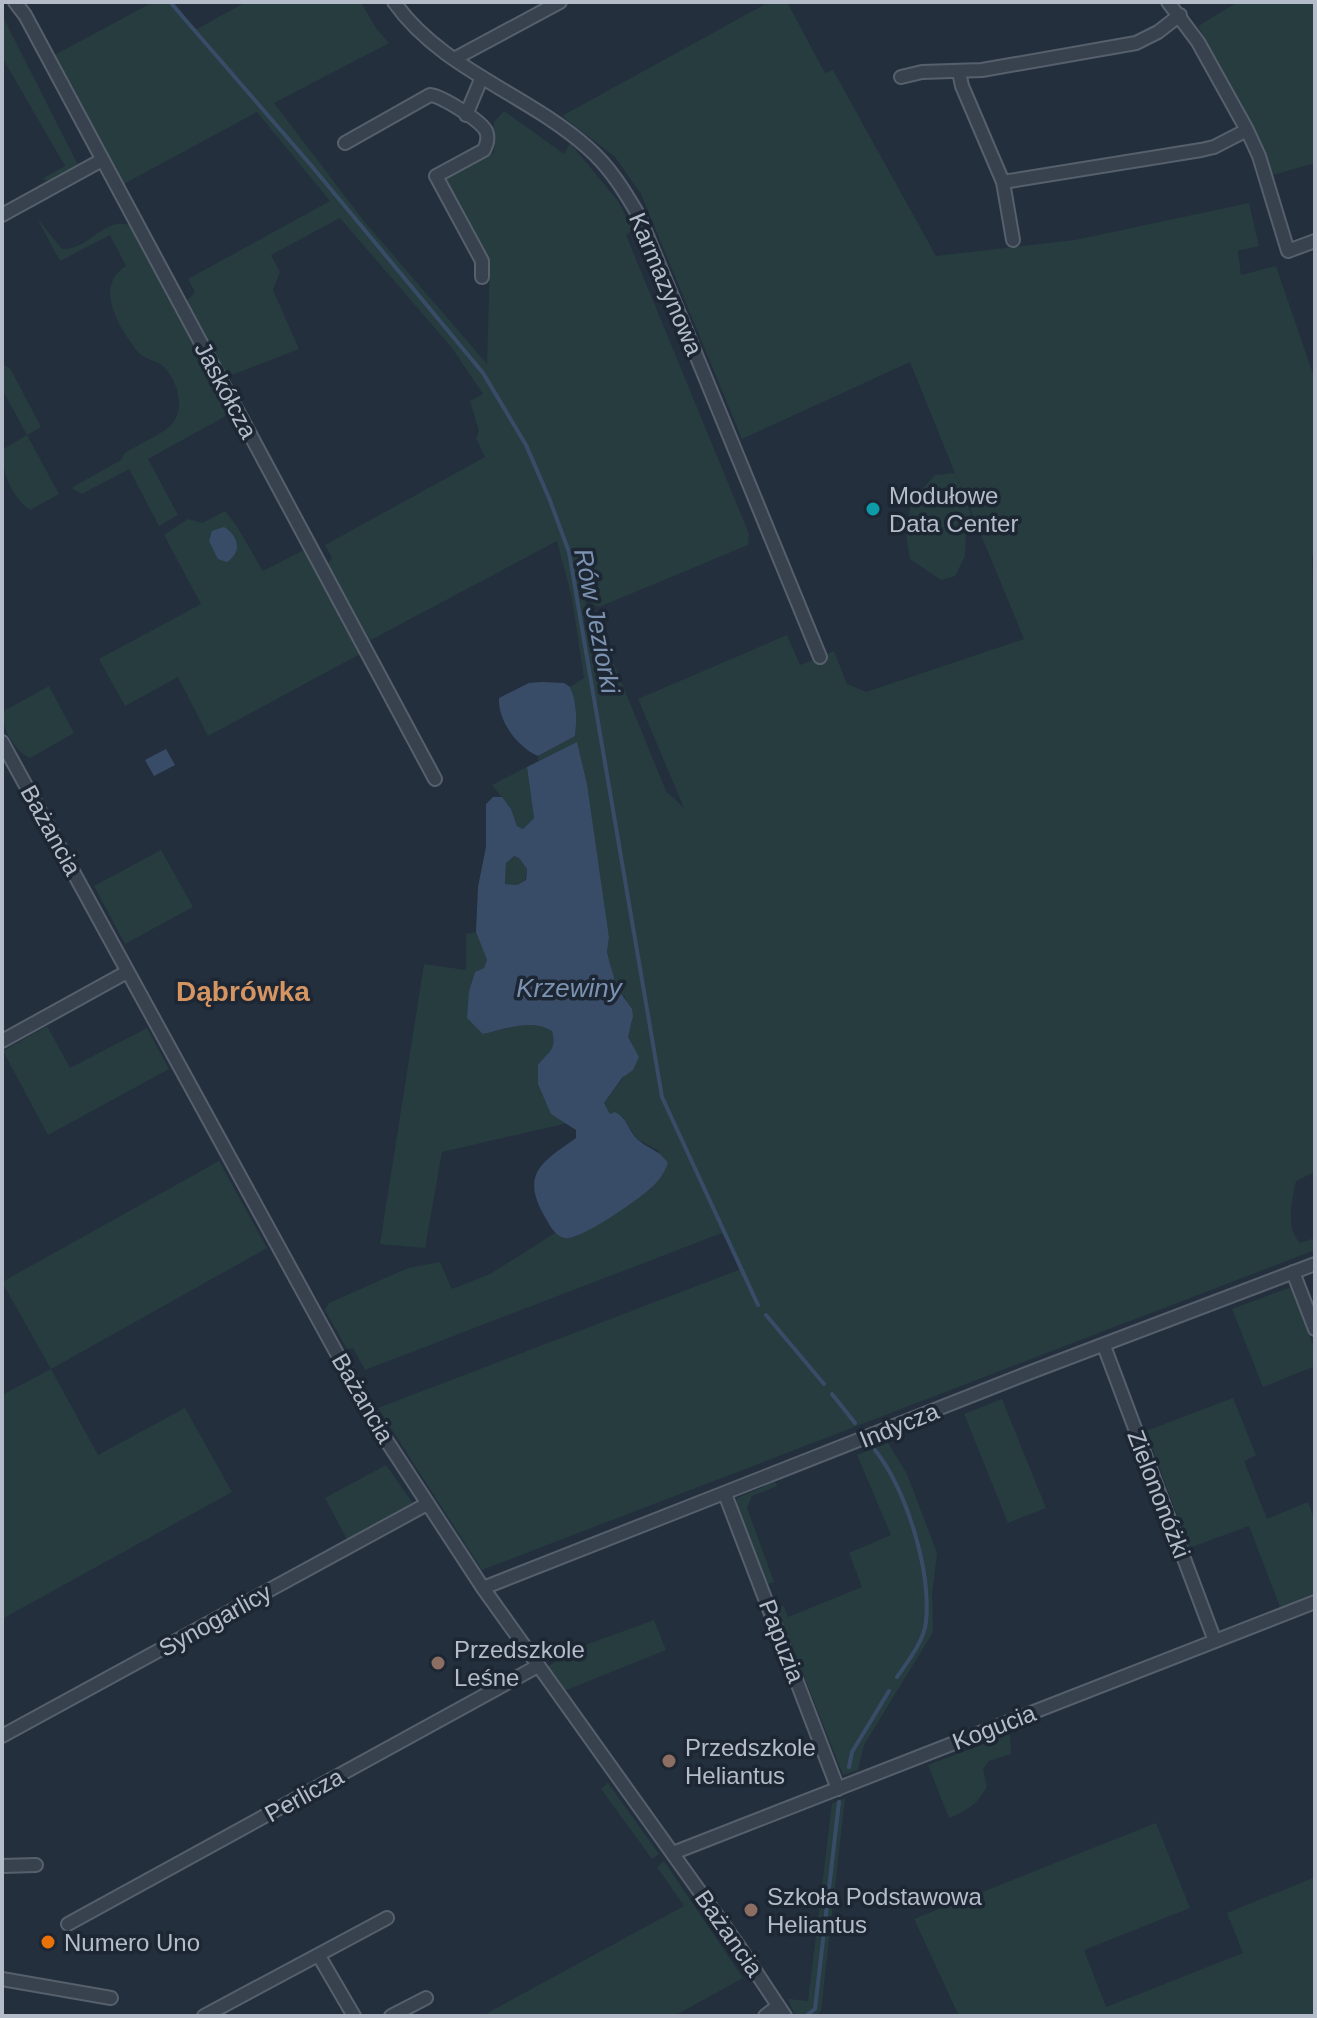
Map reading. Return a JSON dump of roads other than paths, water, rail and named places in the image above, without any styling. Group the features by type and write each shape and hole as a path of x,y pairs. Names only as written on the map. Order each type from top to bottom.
{"street":[{"name":"Jaskółcza","path":"15,2 25,15 435,779"},
{"name":"Karmazynowa","path":"394,2 415,28 454,59 582,143 602,162 627,196 639,216 820,657"},
{"path":"454,59 560,2"},
{"path":"1168,2 1198,42 1247,130 1259,156 1288,251 1315,241"},
{"path":"901,77 922,72 959,72 1043,61 1136,43 1158,32 1180,15"},
{"path":"959,72 962,86 1003,182 1013,240"},
{"path":"466,115 482,77"},
{"path":"345,143 430,95 443,98 486,131 484,150 436,176 482,261 482,277"},
{"path":"1003,182 1201,150 1214,147 1247,130"},
{"path":"2,215 102,160"},
{"name":"Bażancia","path":"2,742 364,1404 483,1588 782,2011"},
{"path":"2,1041 127,972"},
{"name":"Indycza","path":"483,1588 1315,1264"},
{"path":"1293,1272 1315,1329"},
{"name":"Zielononóżki","path":"1104,1346 1215,1641"},
{"name":"Papuzia","path":"725,1494 838,1789"},
{"name":"Synogarlicy","path":"2,1736 427,1504"},
{"name":"Kogucia","path":"673,1853 1315,1602"},
{"name":"Perlicza","path":"68,1924 538,1666"},
{"path":"2,1866 36,1865"},
{"path":"204,2016 387,1918"},
{"path":"319,1956 354,2016"},
{"path":"2,1979 111,1998"},
{"path":"391,2016 426,1998"},
{"path":"765,2016 782,2011"}],"water":[{"path":"224,527 233,534 237,544 235,553 227,562 218,559 209,541 212,531"},
{"path":"529,683 564,683 570,687 576,723 575,736 538,756 523,747 511,733 502,716 499,698"},
{"name":"Krzewiny","path":"577,742 587,784 609,937 607,952 617,988 632,1009 628,1037 639,1057 633,1070 622,1078 604,1103 610,1114 619,1114 636,1138 668,1163 656,1183 635,1201 583,1233 565,1238 551,1227 534,1189 535,1179 545,1162 576,1138 576,1130 551,1114 538,1084 538,1065 553,1046 552,1031 527,1025 483,1034 467,1018 469,991 475,972 484,968 487,960 476,932 478,887 486,847 486,804 493,797 502,797 511,809 517,826 523,829 534,818 527,767","holes":["514,856 527,869 526,880 517,885 505,884 506,863"]},
{"path":"166,749 175,765 154,776 145,760"}],"waterway":[{"name":"Rów Jeziorki","path":"170,2 310,164 483,373 526,445 569,552 662,1097 758,1305"},
{"name":"Rów Jeziorki","path":"766,1315 824,1384"},
{"name":"Rów Jeziorki","path":"832,1394 855,1423"},
{"name":"Rów Jeziorki","path":"875,1450 887,1467 907,1509 925,1579 925,1629 915,1651 897,1677"},
{"name":"Rów Jeziorki","path":"849,1767 852,1752 889,1691"},
{"name":"Rów Jeziorki","path":"806,2016 815,2009 839,1802"}],"place":[{"name":"Modułowe Data Center","path":"873,509"},
{"name":"Przedszkole Leśne","path":"438,1663"},
{"name":"Przedszkole Heliantus","path":"669,1761"},
{"name":"Szkoła Podstawowa Heliantus","path":"751,1910"},
{"name":"Numero Uno","path":"48,1942"}],"district":[{"name":"Dąbrówka","path":"243,991"}]}
